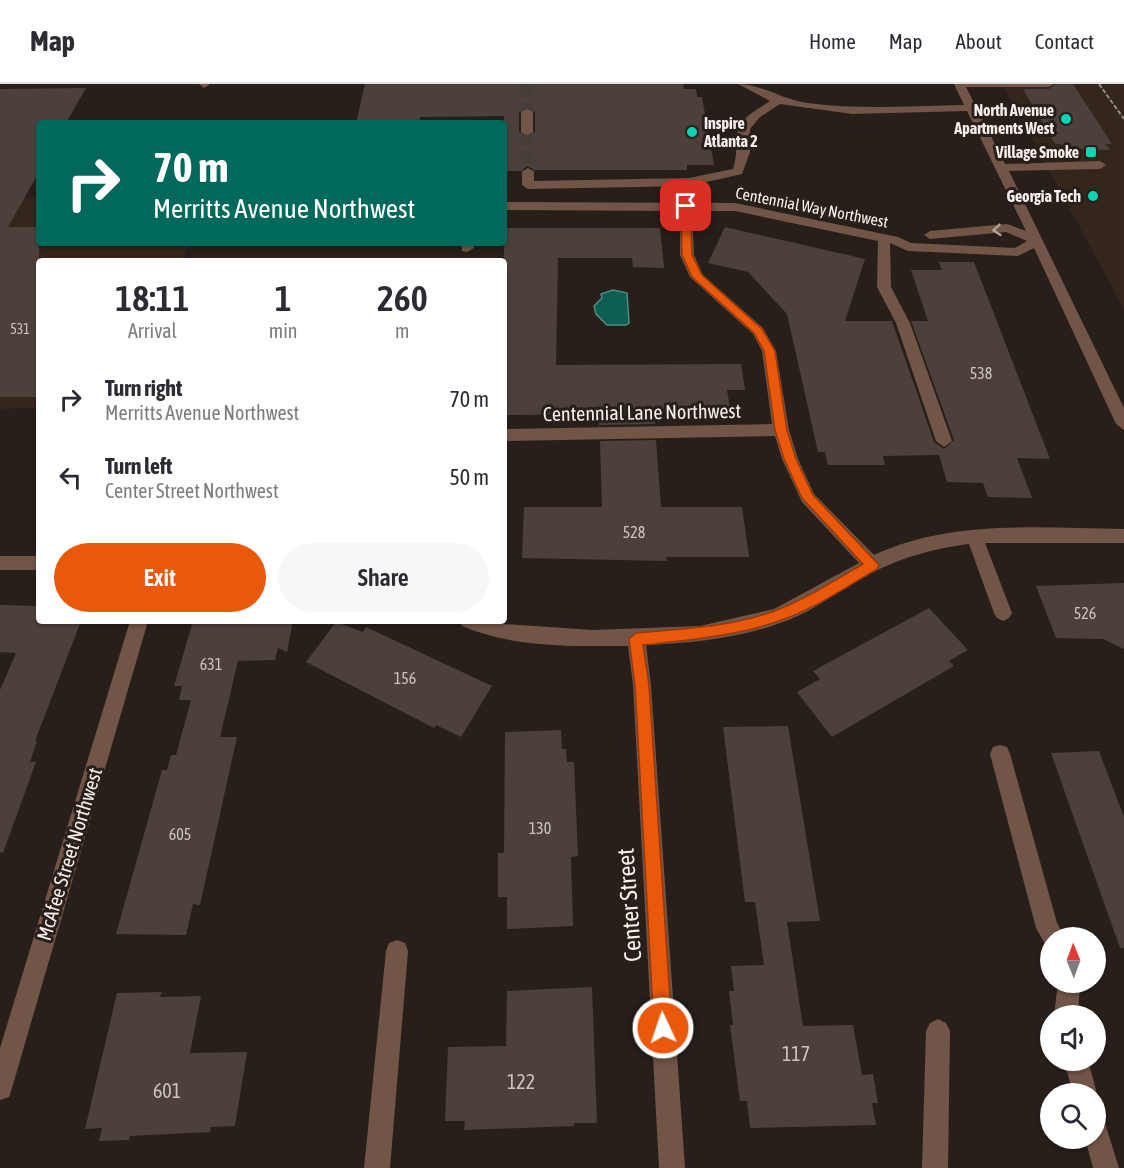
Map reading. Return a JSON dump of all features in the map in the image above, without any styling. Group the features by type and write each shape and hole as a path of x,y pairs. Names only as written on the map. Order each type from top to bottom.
{"street":[{"path":"743,84 779,100 815,108 868,110 971,108"},
{"path":"1049,84 959,84 1037,240 1124,424"},
{"path":"528,172 528,185 574,186 689,182 738,171 744,152 744,129 756,115 779,100"},
{"path":"527,112 527,132"},
{"path":"1001,168 1100,165"},
{"path":"686,206 687,255 697,277 758,331 769,351 781,430 790,459 808,498 872,565"},
{"name":"Centennial Way Northwest","path":"507,207 735,207 891,240 908,246 956,241"},
{"path":"956,241 1006,228 1037,240"},
{"path":"891,240 884,287 903,323 944,441"},
{"path":"956,241 1018,252 1037,240"},
{"name":"Centennial Lane Northwest","path":"507,435 781,430"},
{"path":"482,624 531,635 636,639 708,633 777,616 812,601 872,565 902,551 951,539 1124,536"},
{"path":"975,538 1003,613"},
{"path":"0,563 36,562"},
{"name":"McAfee Street Northwest","path":"0,1088 138,624"},
{"name":"Center Street","path":"636,639 642,685 672,1168"},
{"path":"1000,754 1047,927"},
{"path":"377,1168 397,951"},
{"path":"935,1168 938,1031"},
{"path":"1101,1149 1106,1168"}],"path":[{"path":"1099,84 1124,119"}],"shaded area":[{"name":"Georgia Tech","path":"1002,84 1124,84 1124,309"},
{"path":"0,198 36,198 36,246 188,246 184,258 36,258 36,408 0,409"}],"water":[{"path":"613,290 627,293 629,323 626,325 607,325 596,314 594,306 602,298 601,294"}],"building":[{"path":"365,84 683,84 684,89 696,89 697,97 702,97 714,165 687,165 687,170 535,170 527,166 521,171 507,171 507,120 504,120 504,116 420,117 420,120 357,120","holes":["528,107 535,112 535,132 526,137 519,132 519,112"]},
{"name":"North Avenue Apartments West","path":"1056,84 1073,84 1112,144 1106,144 1110,150 1064,149 1061,144 1055,144 1023,89 1049,89"},
{"path":"86,88 68,120 36,120 36,177 8,227 36,227 36,246 39,246 39,258 36,258 36,397 0,397 0,89"},
{"path":"725,227 865,259 845,321 892,321 934,442 944,449 954,440 911,321 928,321 911,270 942,270 939,262 974,262 1050,459 1017,458 1032,498 988,497 983,483 947,482 939,455 883,456 885,465 828,465 825,452 818,452 787,314 748,272 708,263"},
{"path":"507,228 660,228 664,268 633,267 632,258 558,258 556,365 741,364 745,390 727,390 731,414 654,414 655,424 599,425 599,414 507,415 507,258 504,258"},
{"path":"656,440 661,507 742,507 749,557 666,557 667,561 522,558 524,507 602,507 600,441"},
{"path":"1124,583 1124,649 1103,639 1056,638 1036,586"},
{"path":"0,605 36,606 36,624 80,624 35,741 37,741 30,762 36,762 3,853 0,852 0,690 16,653 0,652"},
{"path":"929,608 968,650 949,661 954,666 832,737 797,692 820,679 813,671"},
{"path":"192,624 292,624 287,652 278,648 275,660 238,661 220,737 237,737 200,905 193,904 186,935 116,934 162,770 167,770 171,755 176,755 191,700 179,700 182,686 174,686"},
{"path":"334,624 341,624 363,632 366,627 492,686 461,737 436,725 434,728 306,662"},
{"path":"788,726 820,921 787,922 803,1026 853,1025 862,1075 873,1074 878,1103 872,1103 876,1125 750,1128 747,1101 740,1101 730,1025 733,1025 729,991 734,991 731,966 764,965 755,902 745,902 723,727"},
{"path":"561,730 562,749 566,749 567,762 574,762 578,856 571,857 573,926 507,929 507,897 498,897 498,853 504,853 505,732"},
{"path":"1099,751 1124,817 1124,948 1120,948 1051,753"},
{"path":"592,987 597,1123 464,1130 465,1121 445,1121 448,1047 506,1046 507,991"},
{"path":"162,992 160,997 201,996 190,1053 247,1052 235,1126 211,1127 210,1132 130,1136 129,1140 99,1141 102,1128 85,1129 117,993"}],"tunnel":[{"path":"527,84 527,112"},
{"path":"527,132 528,172"}],"place":[{"name":"North Avenue Apartments West","path":"1066,119"},
{"name":"Inspire Atlanta 2","path":"692,132"},
{"name":"Village Smoke","path":"1091,152"},
{"name":"Georgia Tech","path":"1093,196"}],"route":[{"path":"663,1028 642,685 636,639 708,633 777,616 812,601 872,565 808,498 790,459 781,430 769,351 758,331 697,277 687,255 686,206"}]}
